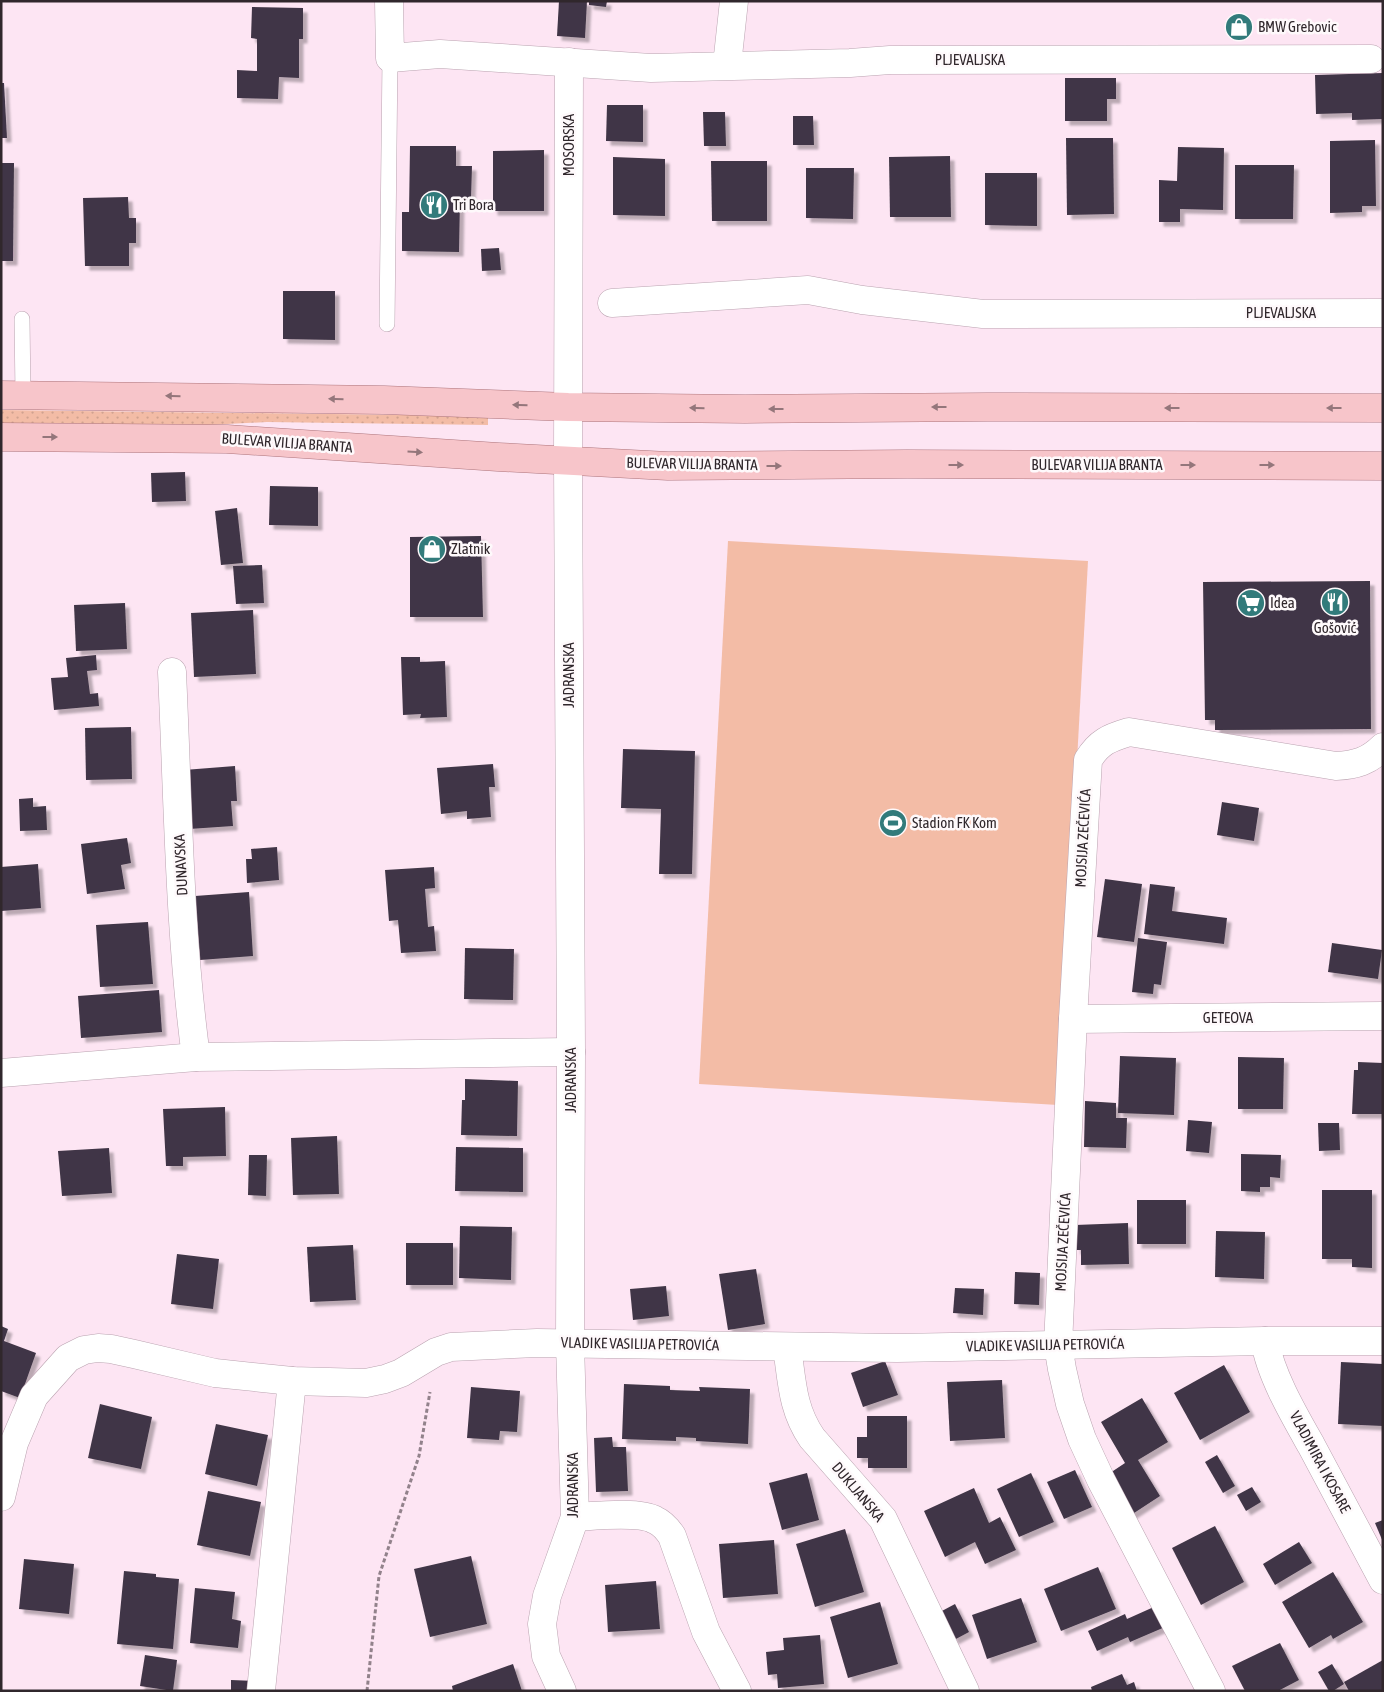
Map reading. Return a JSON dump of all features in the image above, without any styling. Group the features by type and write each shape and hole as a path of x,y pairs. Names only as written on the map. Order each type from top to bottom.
{"main road":[{"path":"12,395 375,400 568,407 745,409 969,407 1383,408"},
{"name":"BULEVAR VILIJA BRANTA","path":"1,437 227,439 475,456 668,466 907,464 1383,466"}],"street":[{"path":"389,1 390,58 440,54 569,62"},
{"path":"727,65 734,1"},
{"name":"PLJEVALJSKA","path":"569,62 651,68 850,63 890,60 1371,59"},
{"name":"MOSORSKA","path":"568,460 569,62"},
{"name":"PLJEVALJSKA","path":"612,303 808,290 862,300 983,314 1383,313"},
{"name":"JADRANSKA","path":"562,1691 546,1656 542,1624 547,1596 575,1517 570,1343 571,1052 568,460"},
{"name":"DUNAVSKA","path":"172,672 182,895 190,1014 196,1057"},
{"name":"MOJSIJA ZEČEVIĆA","path":"1211,1691 1101,1480 1082,1439 1066,1386 1058,1346 1073,1019 1088,760 1096,748 1110,738 1129,732 1336,766 1352,765 1365,761 1383,747"},
{"name":"GETEOVA","path":"1073,1019 1383,1016"},
{"path":"1,1073 196,1057 571,1052"},
{"name":"VLADIKE VASILIJA PETROVIĆA","path":"1,1497 14,1442 34,1396 68,1358 84,1350 98,1348 111,1349 215,1373 292,1381 366,1383 401,1373 436,1352 451,1347 570,1343 897,1348 1265,1341 1383,1341"},
{"name":"VLADIMIRA I KOSARE","path":"1265,1341 1266,1350 1292,1412 1383,1580"},
{"name":"DUKLJANSKA","path":"787,1347 796,1408 803,1425 812,1438 883,1519 965,1691"},
{"path":"261,1691 292,1381"},
{"path":"575,1517 641,1516 655,1520 666,1528 672,1536 706,1632 737,1691"}],"lane":[{"path":"387,324 390,58"},
{"path":"12,395 22,319"}],"path":[{"path":"367,1691 379,1576 419,1456 436,1352"}],"shaded area":[{"path":"1,410 488,416 488,425 267,422 1,431"},
{"name":"Stadion FK Kom","path":"728,541 1088,561 1058,1105 699,1084"}],"building":[{"path":"559,1 587,1 585,38 557,36"},
{"path":"589,1 607,1 606,7 589,5"},
{"path":"252,7 303,8 303,39 299,39 299,78 279,77 278,99 237,98 237,70 257,71 257,39 251,38"},
{"path":"1383,73 1383,119 1352,120 1352,113 1316,114 1315,75"},
{"path":"1065,78 1116,78 1116,99 1107,99 1107,121 1065,121"},
{"path":"1,83 4,83 7,138 1,138"},
{"path":"607,105 643,105 643,142 606,141"},
{"path":"703,112 725,112 726,146 704,146"},
{"path":"793,116 813,116 814,145 793,145"},
{"path":"1066,138 1113,138 1114,214 1067,215"},
{"path":"1375,140 1376,206 1362,206 1362,212 1330,213 1330,141"},
{"name":"Tri Bora","path":"410,146 456,146 456,166 472,166 471,198 460,198 459,252 402,251 402,212 409,212"},
{"path":"1178,147 1224,148 1223,210 1180,209 1180,222 1159,222 1159,180 1177,181"},
{"path":"544,150 544,211 493,211 493,151"},
{"path":"950,156 951,217 890,217 889,157"},
{"path":"613,157 665,159 665,216 613,215"},
{"path":"711,161 767,161 767,221 712,221"},
{"path":"1,163 14,163 13,261 1,261"},
{"path":"1235,165 1294,165 1293,219 1235,219"},
{"path":"806,168 854,168 853,219 806,218"},
{"path":"985,173 1037,173 1037,226 985,225"},
{"path":"128,197 129,218 136,218 136,243 129,243 129,266 85,266 83,198"},
{"path":"499,248 501,270 482,271 481,249"},
{"path":"283,291 335,291 335,340 283,339"},
{"path":"185,472 186,501 152,502 151,473"},
{"path":"270,486 318,487 318,526 269,525"},
{"path":"237,508 243,563 221,565 215,511"},
{"path":"481,536 483,617 410,617 410,537"},
{"path":"262,565 264,603 236,604 233,566"},
{"path":"1370,581 1371,729 1215,730 1215,720 1205,720 1203,582"},
{"path":"125,603 127,649 76,651 74,605"},
{"path":"253,610 256,674 194,677 191,613"},
{"path":"96,655 97,670 87,671 90,694 98,693 99,706 54,710 51,678 68,677 66,658"},
{"path":"401,657 420,657 420,662 445,661 447,717 420,718 421,714 403,715"},
{"path":"131,727 132,779 86,780 85,728"},
{"path":"623,749 695,751 692,874 659,874 661,809 621,808"},
{"path":"493,764 495,787 489,787 491,817 467,819 467,811 441,814 437,768"},
{"path":"235,766 237,801 231,801 233,826 189,829 184,770"},
{"path":"33,798 33,807 46,806 47,830 20,831 19,799"},
{"path":"1222,802 1259,808 1254,841 1217,835"},
{"path":"127,838 131,863 121,865 125,889 87,894 81,844"},
{"path":"277,847 279,880 247,883 246,859 252,859 251,849"},
{"path":"38,864 41,908 1,911 1,867"},
{"path":"434,867 435,888 425,889 428,927 434,926 436,951 401,953 398,920 389,921 385,870"},
{"path":"1105,879 1142,884 1134,942 1097,937"},
{"path":"1150,884 1175,887 1172,911 1227,918 1224,944 1144,934"},
{"path":"249,892 253,956 200,960 195,896"},
{"path":"148,922 153,984 100,987 96,925"},
{"path":"1138,938 1167,942 1161,985 1154,984 1153,994 1132,992"},
{"path":"1332,943 1382,950 1378,979 1328,972"},
{"path":"465,948 514,949 513,1000 464,999"},
{"path":"159,990 162,1032 81,1038 78,996"},
{"path":"1120,1056 1176,1058 1174,1115 1118,1113"},
{"path":"1238,1057 1284,1058 1283,1109 1238,1109"},
{"path":"1358,1062 1383,1063 1383,1114 1352,1114 1354,1070 1358,1070"},
{"path":"465,1079 518,1081 517,1136 461,1135"},
{"path":"1085,1101 1116,1103 1116,1118 1127,1118 1126,1148 1084,1147"},
{"path":"225,1107 226,1156 183,1157 183,1166 166,1166 163,1109"},
{"path":"1188,1120 1212,1122 1209,1153 1186,1151"},
{"path":"1318,1123 1339,1123 1340,1150 1319,1151"},
{"path":"337,1136 339,1194 293,1195 291,1138"},
{"path":"456,1147 523,1148 523,1192 455,1191"},
{"path":"109,1148 112,1193 62,1196 58,1151"},
{"path":"1241,1154 1281,1155 1280,1178 1270,1177 1270,1187 1260,1187 1260,1192 1241,1191"},
{"path":"249,1155 267,1155 266,1196 248,1195"},
{"path":"1322,1190 1372,1190 1372,1268 1352,1267 1352,1259 1322,1259"},
{"path":"1137,1200 1186,1200 1186,1244 1137,1244"},
{"path":"1128,1223 1129,1264 1081,1265 1081,1250 1076,1250 1075,1225"},
{"path":"460,1226 512,1227 511,1280 459,1278"},
{"path":"1216,1231 1265,1232 1264,1279 1215,1277"},
{"path":"406,1243 453,1243 453,1285 406,1285"},
{"path":"353,1245 356,1300 310,1302 307,1247"},
{"path":"177,1254 219,1259 213,1309 171,1304"},
{"path":"756,1269 765,1324 728,1330 719,1274"},
{"path":"1015,1272 1040,1273 1039,1305 1014,1304"},
{"path":"666,1286 669,1316 633,1320 630,1289"},
{"path":"955,1288 984,1289 983,1315 953,1313"},
{"path":"1,1326 8,1329 4,1341 36,1353 20,1398 1,1391"},
{"path":"885,1361 898,1395 863,1407 851,1373"},
{"path":"1341,1362 1383,1364 1383,1426 1338,1424"},
{"path":"1224,1365 1250,1412 1200,1440 1174,1393"},
{"path":"1002,1380 1005,1438 950,1441 947,1382"},
{"path":"624,1384 670,1386 670,1390 700,1391 699,1387 750,1389 748,1444 696,1441 696,1438 676,1437 676,1441 622,1439"},
{"path":"471,1387 520,1391 517,1432 500,1431 499,1440 467,1438"},
{"path":"1142,1398 1168,1442 1138,1460 1160,1496 1131,1515 1107,1475 1125,1463 1101,1422"},
{"path":"100,1404 152,1417 141,1469 88,1458"},
{"path":"867,1416 907,1416 907,1468 868,1468 868,1458 857,1458 857,1437 867,1437"},
{"path":"216,1424 268,1435 257,1486 205,1474"},
{"path":"612,1437 613,1447 626,1447 628,1491 596,1492 594,1438"},
{"path":"1217,1455 1235,1486 1223,1493 1205,1462"},
{"path":"1075,1470 1092,1507 1064,1519 1047,1482"},
{"path":"807,1473 819,1520 782,1530 769,1483"},
{"path":"1031,1473 1054,1522 1019,1537 997,1489"},
{"path":"1252,1487 1261,1502 1246,1511 1237,1495"},
{"path":"974,1488 989,1523 1000,1517 1016,1550 985,1564 975,1542 945,1557 924,1511"},
{"path":"208,1491 261,1502 250,1556 197,1545"},
{"path":"1383,1520 1383,1542 1375,1523"},
{"path":"1215,1526 1244,1582 1201,1605 1172,1548"},
{"path":"845,1529 864,1592 815,1607 796,1544"},
{"path":"774,1540 778,1594 723,1598 719,1544"},
{"path":"1299,1542 1312,1563 1275,1585 1263,1564"},
{"path":"471,1556 487,1624 430,1637 414,1569"},
{"path":"24,1559 74,1564 69,1614 19,1609"},
{"path":"1098,1567 1116,1609 1061,1631 1044,1589"},
{"path":"124,1571 156,1574 156,1577 179,1579 173,1649 117,1644"},
{"path":"1333,1572 1363,1622 1333,1639 1331,1635 1309,1648 1282,1602"},
{"path":"656,1581 660,1629 608,1632 605,1585"},
{"path":"195,1588 235,1592 232,1619 241,1621 238,1648 190,1643"},
{"path":"1021,1598 1037,1642 987,1659 972,1615"},
{"path":"880,1602 898,1664 848,1678 830,1617"},
{"path":"955,1604 969,1632 954,1640 940,1612"},
{"path":"1156,1606 1165,1627 1130,1642 1128,1637 1097,1651 1088,1631 1125,1614 1127,1619"},
{"path":"820,1635 824,1684 778,1688 777,1674 768,1675 766,1652 784,1650 783,1638"},
{"path":"1280,1643 1299,1680 1278,1691 1245,1691 1232,1666"},
{"path":"145,1655 177,1660 173,1691 140,1686"},
{"path":"1383,1660 1383,1691 1349,1691 1344,1682"},
{"path":"513,1664 522,1691 453,1691 452,1686"},
{"path":"1332,1664 1344,1684 1333,1691 1329,1691 1318,1672"},
{"path":"1122,1674 1127,1685 1134,1682 1137,1691 1092,1691 1091,1687"},
{"path":"231,1680 257,1681 257,1691 231,1691"}],"place":[{"name":"BMW Grebovic","path":"1239,27"},
{"name":"Tri Bora","path":"434,205"},
{"name":"Zlatnik","path":"432,549"},
{"name":"Gošović","path":"1335,602"},
{"name":"Idea","path":"1251,603"},
{"name":"Stadion FK Kom","path":"893,823"}]}
